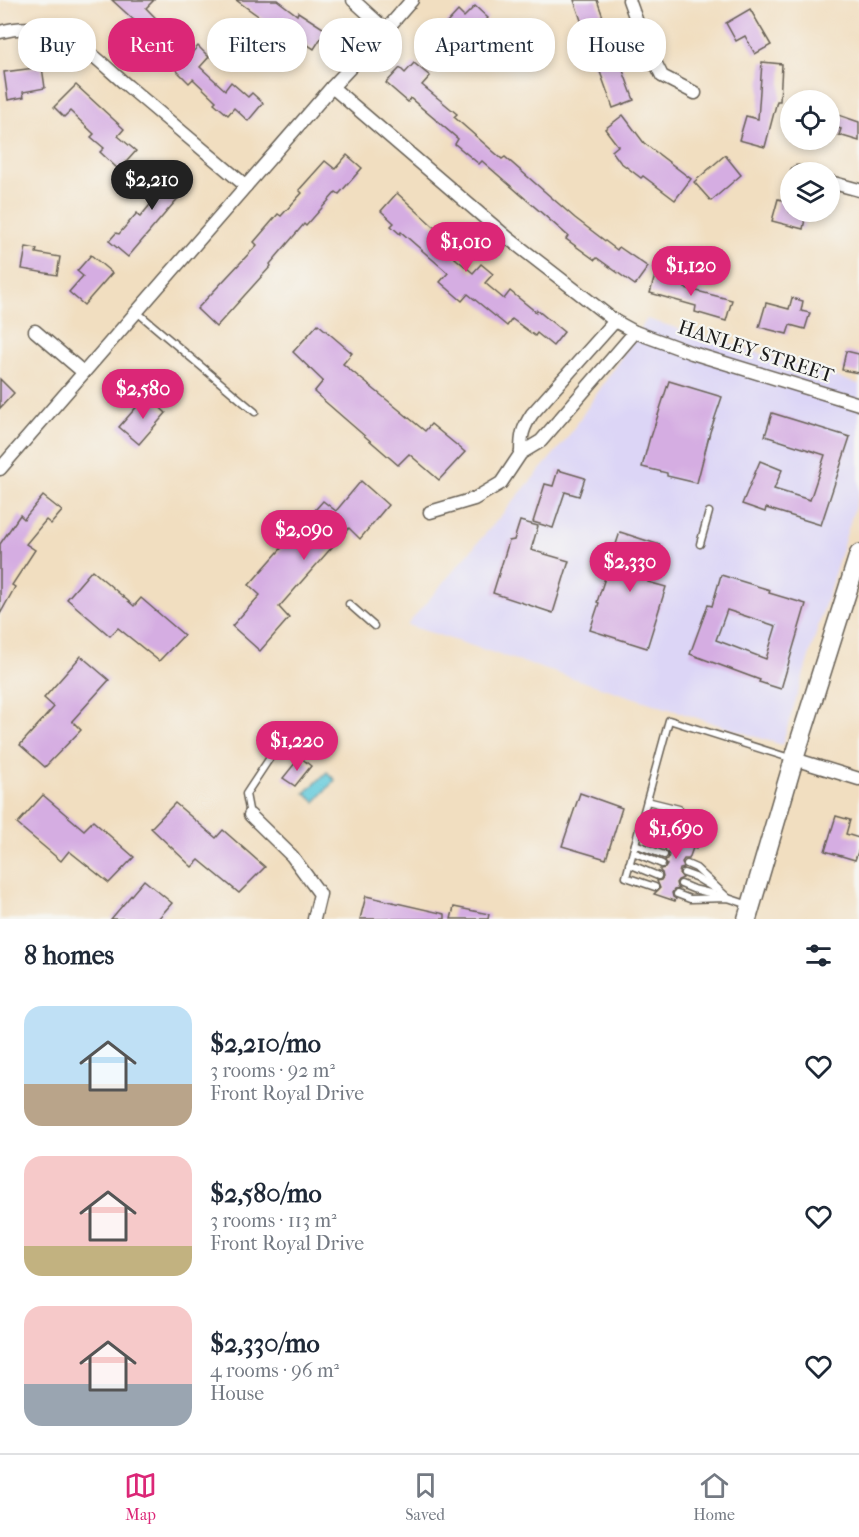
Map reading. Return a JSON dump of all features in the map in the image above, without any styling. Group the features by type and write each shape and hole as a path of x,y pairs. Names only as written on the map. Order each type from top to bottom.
{"street":[{"path":"353,0 373,18"},
{"path":"396,18 412,0"},
{"path":"629,0 642,36 662,76 695,93"},
{"path":"0,32 34,28 73,41 246,186"},
{"path":"0,469 346,72"},
{"name":"HANLEY STREET","path":"332,87 508,238 615,321 635,332 692,352 859,404"},
{"path":"840,185 859,190"},
{"path":"521,453 521,436 532,414 615,321"},
{"path":"35,331 83,372"},
{"path":"430,512 474,500 501,483 521,453 541,441 635,332"},
{"path":"749,912 794,759 859,554"},
{"path":"794,759 859,779"},
{"path":"249,815 292,856 320,894 314,919"}],"lane":[{"path":"136,311 255,412"},
{"path":"700,544 709,512"},
{"path":"349,604 374,626"},
{"path":"656,887 626,877 669,720 794,759"},
{"path":"249,815 246,794 285,735"},
{"path":"647,801 679,809"},
{"path":"635,844 664,855"},
{"path":"633,852 662,864"},
{"path":"629,864 658,876"},
{"path":"687,864 696,868 728,898"},
{"path":"684,873 695,877 749,912"},
{"path":"681,884 728,898"},
{"path":"677,894 690,898 728,898"}],"shaded area":[{"path":"647,319 859,384 859,493 782,745 407,625 565,441"}],"water":[{"path":"327,772 335,780 315,802 305,793"}],"building":[{"path":"112,0 154,0 146,8 156,18 132,18"},
{"path":"236,0 277,0 297,15 298,12 319,26 319,41 314,49 307,44 307,18 261,18"},
{"path":"574,0 597,0 603,17 580,18"},
{"path":"475,6 488,18 452,18 458,11 464,17"},
{"path":"750,9 771,45 755,54 745,36 736,41 726,23"},
{"path":"198,46 207,55 207,59 200,67 225,90 231,82 248,97 252,93 263,103 248,121 234,108 228,115 193,79 189,83 178,72 195,72 195,49"},
{"path":"762,62 782,64 780,101 777,101 765,147 739,140 746,116 758,119"},
{"path":"414,63 414,72 425,72 430,76 422,85 457,114 454,117 502,159 505,157 575,218 617,250 619,247 648,267 635,285 566,239 568,236 482,161 479,164 455,144 458,139 410,98 408,102 386,83 396,72 402,72 402,70 405,73"},
{"path":"18,70 18,72 43,72 45,88 23,92 24,97 8,100 4,72"},
{"path":"600,72 624,72 634,100 613,108"},
{"path":"76,85 124,129 118,136 136,151 119,170 100,152 104,148 91,137 94,134 70,111 64,117 54,107"},
{"path":"623,115 644,143 691,179 675,200 620,162 612,151 618,146 605,129"},
{"path":"840,115 859,122 859,141 840,135"},
{"path":"347,155 362,168 339,194 336,192 306,226 304,224 270,264 271,266 216,327 197,309 257,245 254,242 278,214 281,216 302,193 299,190 325,161 335,169"},
{"path":"725,155 741,175 711,201 694,182"},
{"path":"170,165 191,183 128,257 109,241 116,233 119,234 137,213 140,217 154,200 147,193"},
{"path":"397,193 456,247 450,254 473,273 481,264 493,274 485,283 504,299 510,291 564,332 553,346 537,333 535,336 512,319 507,326 468,294 462,301 440,282 448,273 391,226 394,223 381,211"},
{"path":"778,199 780,200 780,222 804,222 803,229 772,221"},
{"path":"26,247 37,249 36,253 60,257 57,275 22,269"},
{"path":"91,255 112,273 84,305 69,292 83,276 77,271"},
{"path":"656,272 687,281 685,288 732,300 726,321 695,312 696,306 650,293"},
{"path":"792,298 803,301 801,311 810,313 805,329 790,325 787,334 759,327 766,303 789,309"},
{"path":"318,324 352,353 343,364 425,431 431,424 465,452 439,480 409,454 398,465 314,392 323,381 293,352"},
{"path":"846,351 859,354 859,373 842,370"},
{"path":"0,379 14,393 0,408"},
{"path":"669,381 722,397 697,483 642,467"},
{"path":"147,395 166,413 139,444 119,427"},
{"path":"772,413 850,437 821,525 766,508 765,512 742,504 760,461 782,470 774,489 810,500 825,455 765,436"},
{"path":"558,470 585,478 579,496 565,492 553,528 533,522 545,484 553,486"},
{"path":"361,481 388,505 360,539 349,528 279,607 289,618 260,651 232,626 260,595 249,585 323,501 336,511"},
{"path":"43,496 62,511 51,524 46,520 26,544 35,550 12,585 15,587 0,614 0,544 20,515 24,519"},
{"path":"520,521 538,526 531,550 569,561 553,613 493,593 509,541 514,540"},
{"path":"620,532 660,545 648,582 666,587 647,648 590,630"},
{"path":"92,570 134,606 141,598 184,635 159,661 118,628 110,636 67,599"},
{"path":"721,575 806,604 781,689 690,654 708,605 712,606","holes":["727,610 776,626 766,659 716,640"]},
{"path":"81,656 109,680 72,721 81,730 45,767 20,745 54,707 44,698"},
{"path":"300,757 311,766 295,786 283,778"},
{"path":"580,793 622,808 606,859 562,846"},
{"path":"43,795 84,830 93,821 134,857 109,883 69,851 61,861 17,824"},
{"path":"175,803 216,838 223,830 265,867 239,893 199,860 192,867 151,828"},
{"path":"836,816 850,820 846,834 859,838 859,849 855,860 825,851"},
{"path":"672,825 700,835 696,849 693,848 689,859 684,859 682,862 684,868 680,869 679,873 683,878 676,883 679,889 672,893 675,901 654,894 660,888 657,881 663,877 660,869 667,865 665,860 669,855 665,850"},
{"path":"144,880 172,903 158,919 111,919"},
{"path":"366,896 445,914 445,919 360,919"},
{"path":"454,907 489,914 488,919 451,919"}]}
